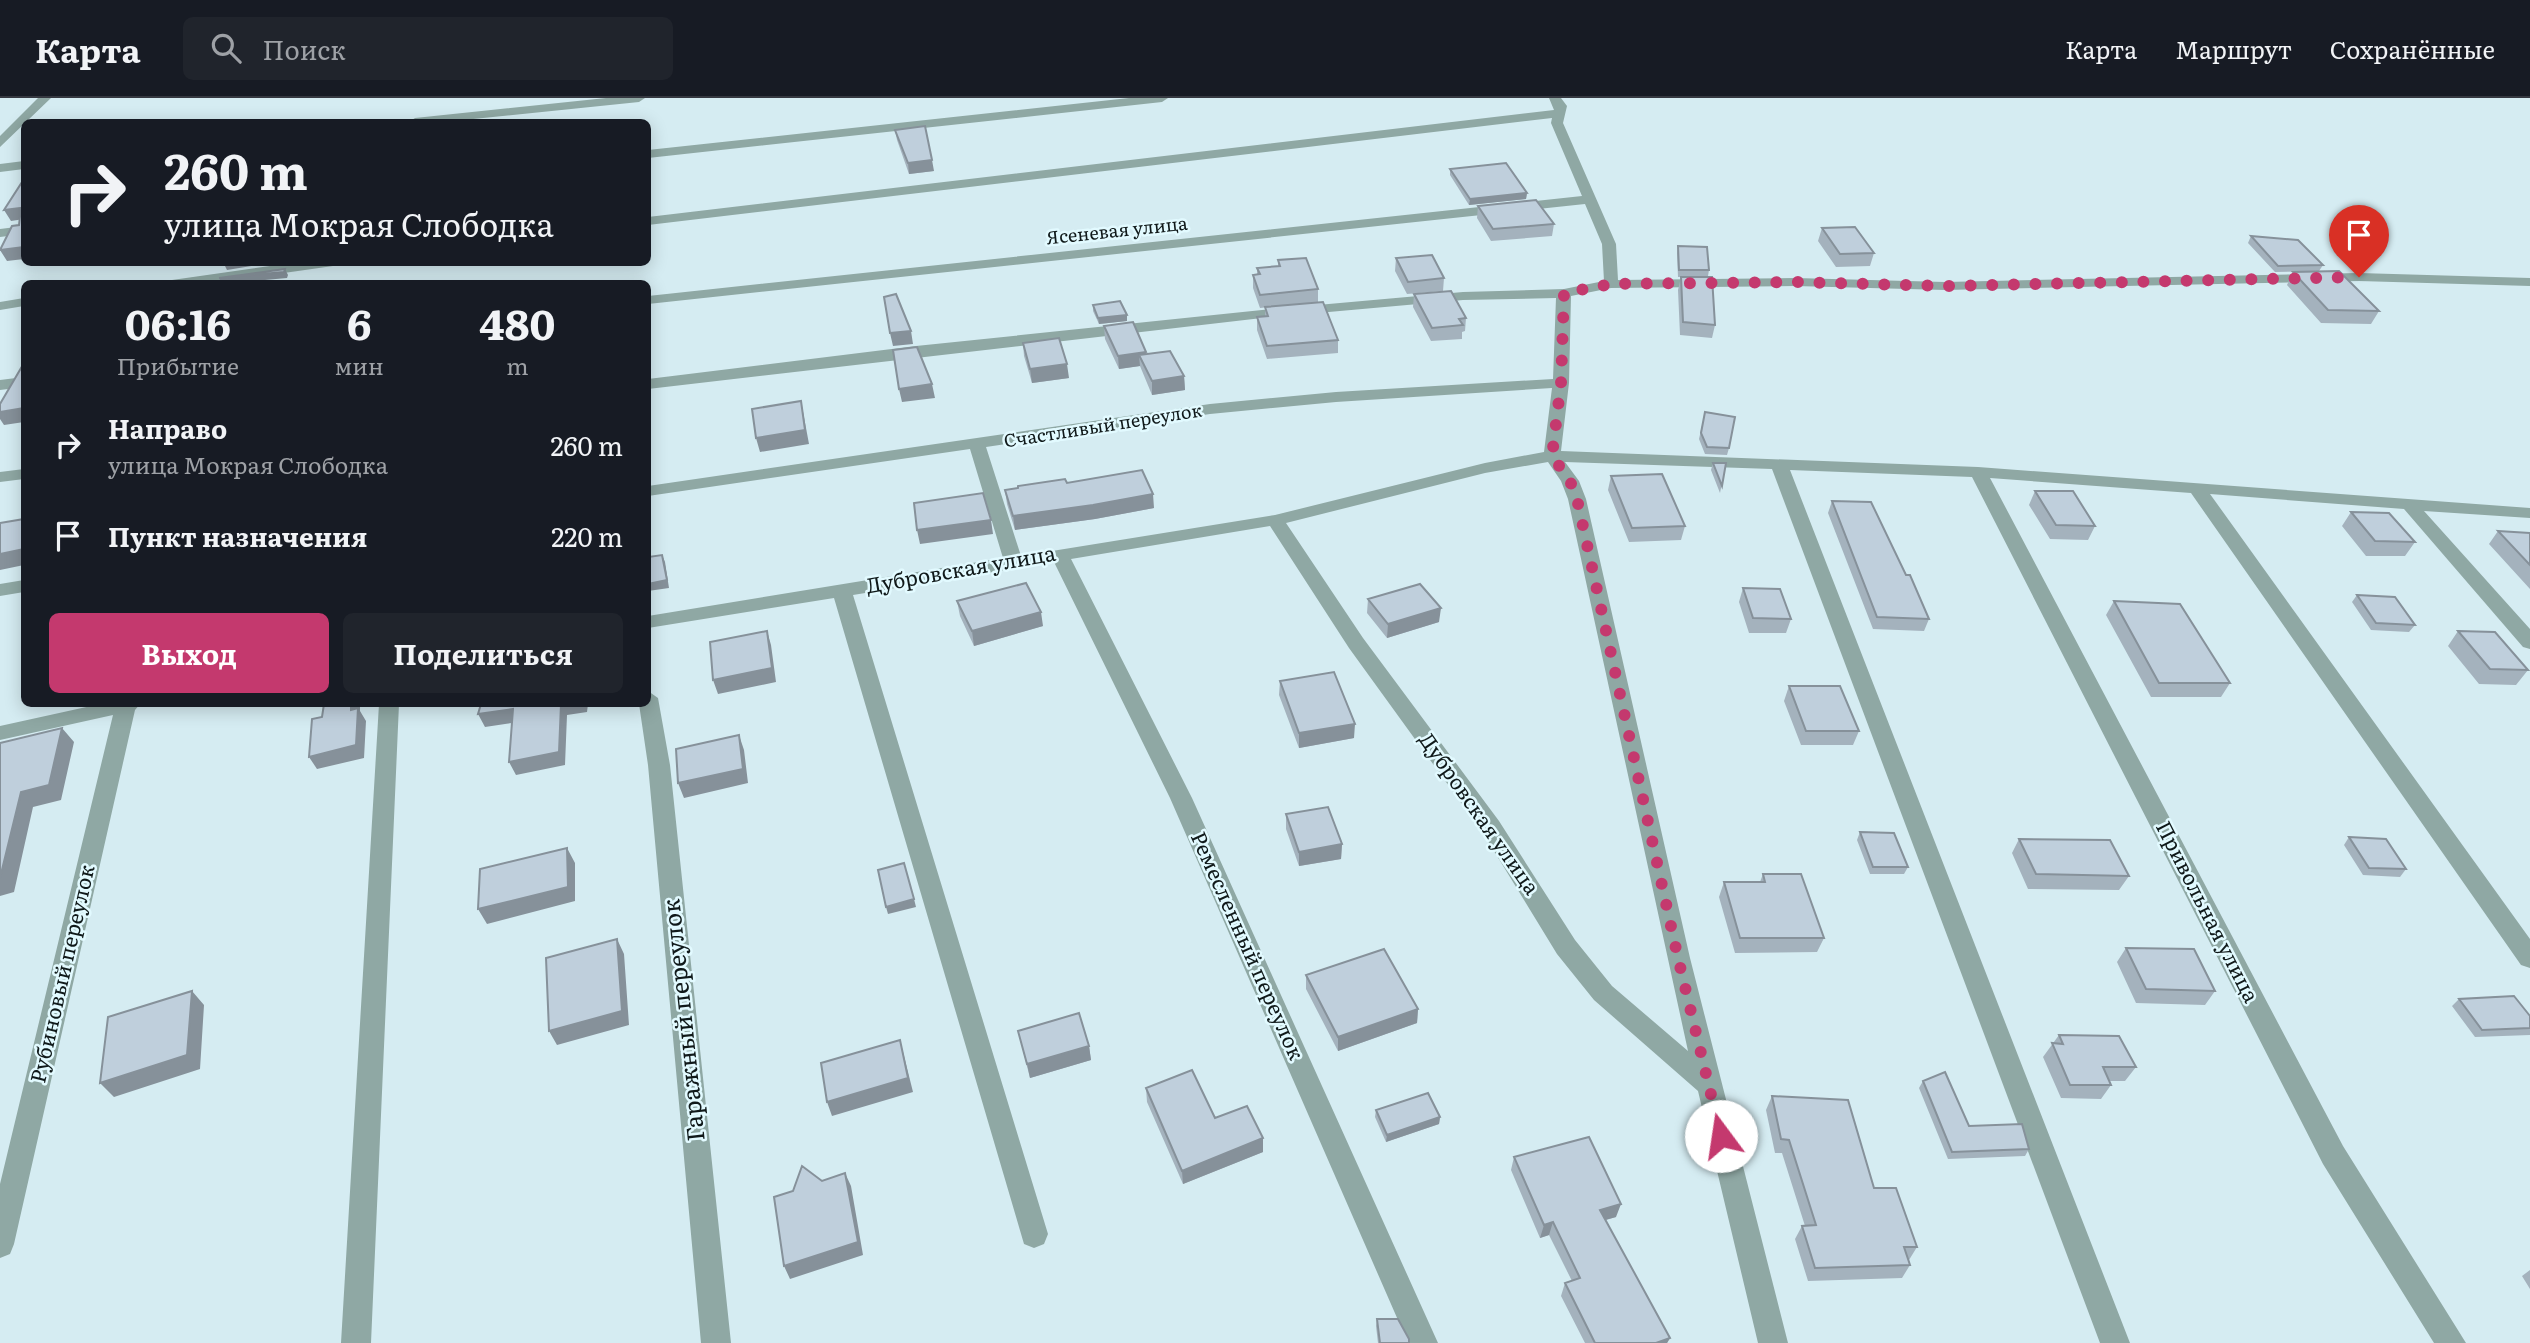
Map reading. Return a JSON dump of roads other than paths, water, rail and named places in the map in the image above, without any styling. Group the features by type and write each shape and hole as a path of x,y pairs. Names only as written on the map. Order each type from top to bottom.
{"street":[{"path":"24,119 45,98"},
{"path":"443,119 639,98"},
{"path":"651,154 1161,98"},
{"path":"1555,98 1561,106 1557,123 1608,244 1611,284"},
{"path":"651,221 1560,113"},
{"path":"0,143 21,122"},
{"path":"0,167 21,165"},
{"name":"Ясеневая улица","path":"651,300 1591,200"},
{"path":"0,233 21,230"},
{"path":"201,280 304,266"},
{"path":"651,384 916,351 1262,314 1463,296 1564,293 1611,284 1794,282 1945,286 2359,277 2530,282"},
{"path":"1564,293 1561,383 1552,456 1570,481 1577,499 1708,1084 1773,1343"},
{"path":"0,306 21,303"},
{"path":"0,385 21,382"},
{"name":"Счастливый переулок","path":"651,491 1210,409 1336,397 1561,383"},
{"path":"977,445 1014,563"},
{"name":"Дубровская улица","path":"651,622 1275,520 1485,468 1552,456 1978,472 2530,513"},
{"path":"1779,464 2115,1343"},
{"name":"Привольная улица","path":"1978,472 2333,1155 2451,1343"},
{"path":"0,477 21,474"},
{"path":"2197,489 2530,958"},
{"path":"2409,504 2530,642"},
{"name":"Дубровская улица","path":"1275,520 1356,643 1491,827 1566,947 1603,993 1708,1084"},
{"name":"Ремесленный переулок","path":"1059,554 1181,797 1423,1343"},
{"path":"0,590 21,586"},
{"path":"842,591 1034,1234"},
{"path":"0,733 115,707"},
{"name":"Рубиновый переулок","path":"0,1244 127,707"},
{"path":"356,1343 389,707"},
{"name":"Гаражный переулок","path":"649,707 659,765 716,1343"}]}
